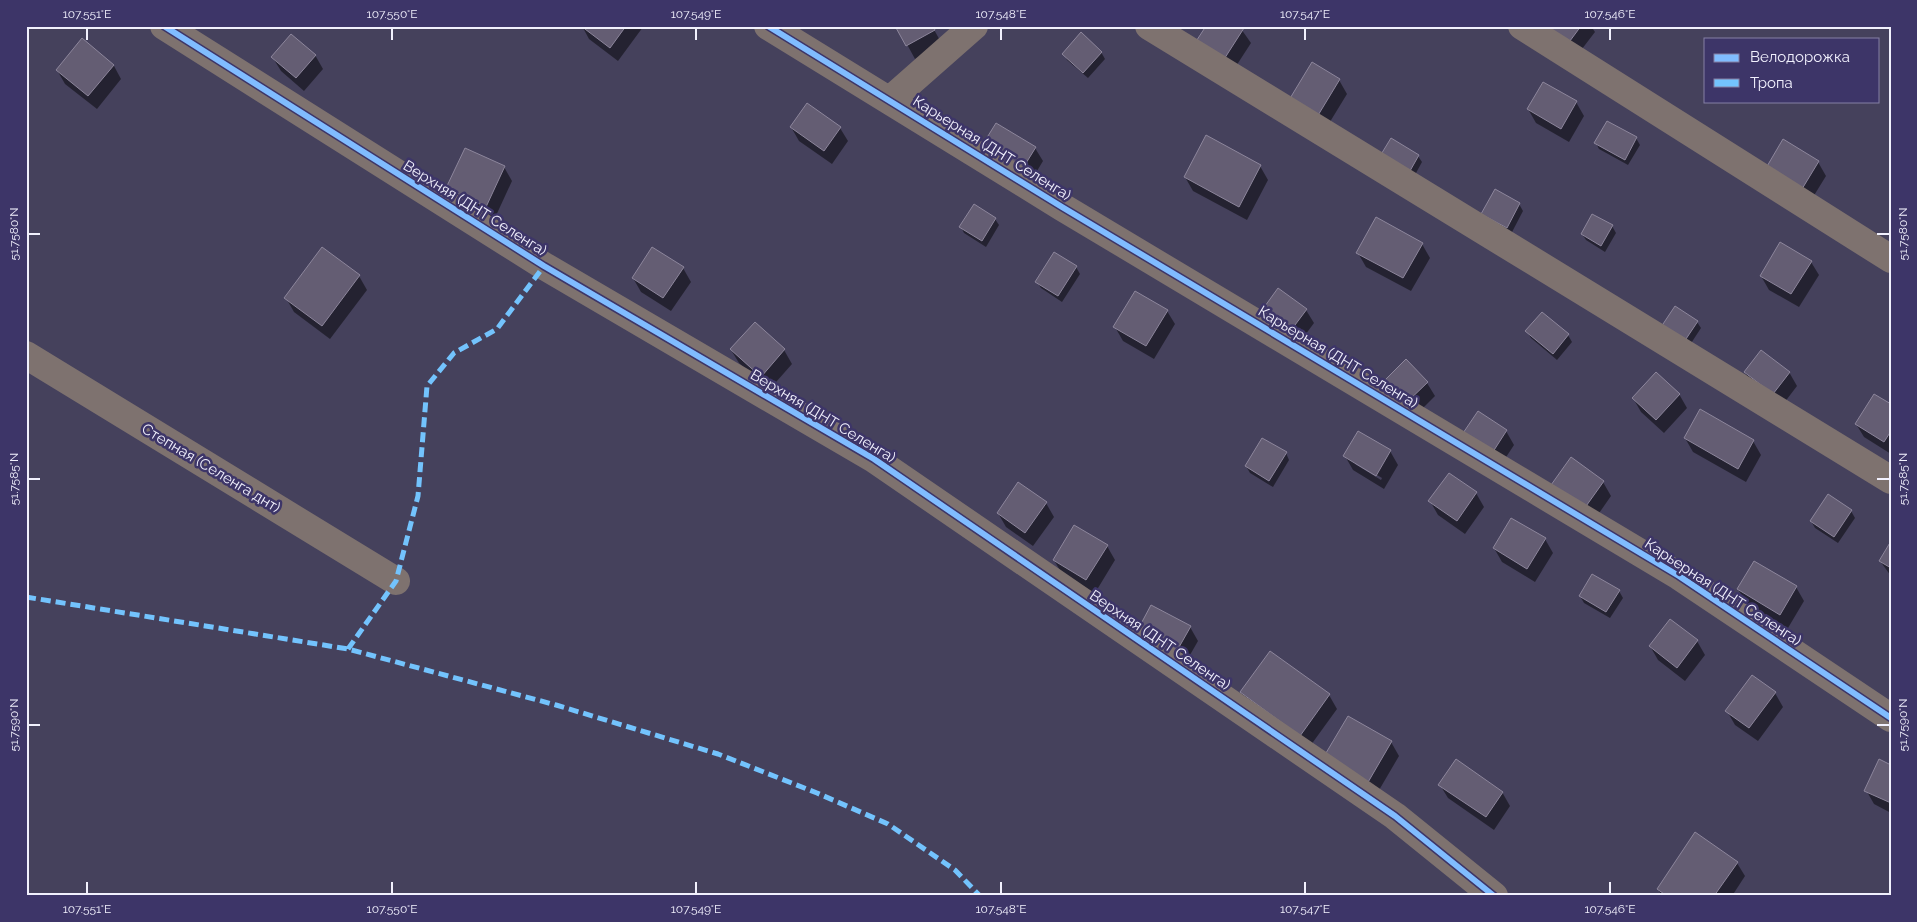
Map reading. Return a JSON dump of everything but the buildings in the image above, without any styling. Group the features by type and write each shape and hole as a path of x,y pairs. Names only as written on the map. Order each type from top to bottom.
{"street":[{"name":"Верхняя (ДНТ Селенга)","path":"164,26 544,266 874,459 1395,816 1494,896"},
{"name":"Карьерная (ДНТ Селенга)","path":"768,26 1062,207 1679,576 1891,718"},
{"path":"890,100 974,26"},
{"path":"1149,26 1891,480"},
{"path":"1522,26 1891,259"},
{"name":"Степная (Селенга днт)","path":"26,355 396,581"}],"marked path":[{"path":"348,649 396,581 418,496 427,386 454,353 497,329 544,266"},
{"path":"26,597 348,649 556,705 718,754 817,793 888,824 955,870 980,896"}],"cycle path":[{"path":"164,26 544,266 874,459 1395,816 1494,896"},
{"path":"768,26 1062,207 1679,576 1891,718"}]}
